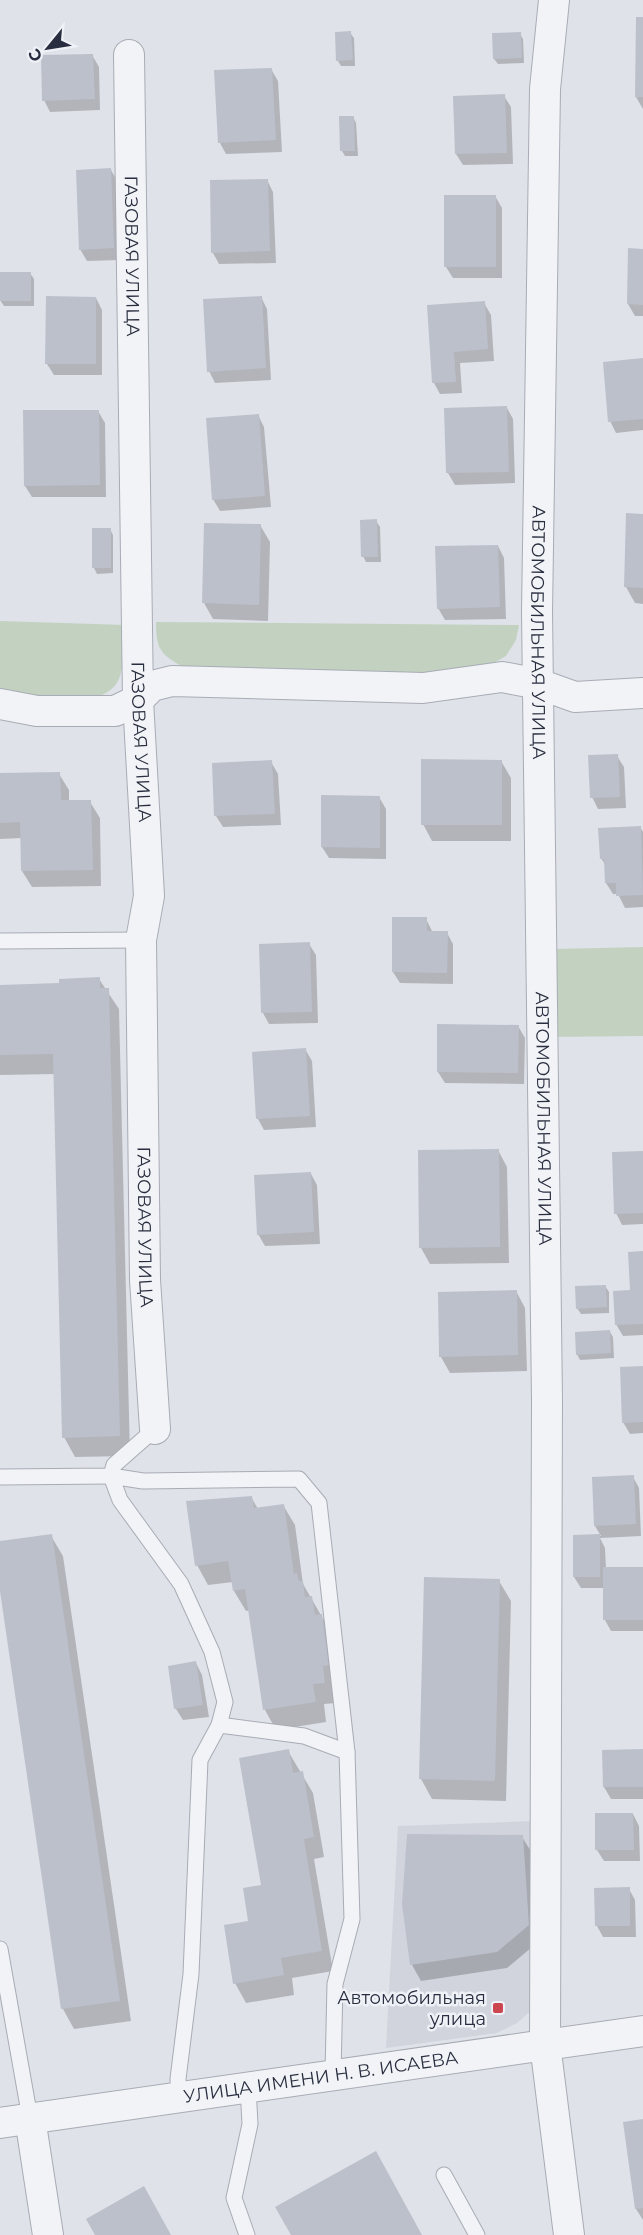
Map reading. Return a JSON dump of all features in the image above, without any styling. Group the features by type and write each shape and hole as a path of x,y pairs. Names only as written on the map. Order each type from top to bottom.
{"street":[{"name":"АВТОМОБИЛЬНАЯ УЛИЦА","path":"554,0 545,89 537,612 547,1400 545,2044 569,2235"},
{"name":"ГАЗОВАЯ УЛИЦА","path":"129,55 138,700 149,896 141,940 144,1280 155,1428"},
{"path":"0,704 37,711 115,711 138,700 152,686 172,681 423,688 502,677 539,684 575,697 643,693"},
{"name":"УЛИЦА ИМЕНИ Н. В. ИСАЕВА","path":"0,2123 643,2031"},
{"path":"30,2118 48,2235"}],"lane":[{"path":"0,941 141,940"},
{"path":"155,1428 114,1465 111,1476 120,1500 181,1584 212,1652 225,1702 219,1725 200,1760 191,1974 178,2079 179,2097"},
{"path":"0,1477 111,1476 143,1481 299,1479 319,1503 347,1752 352,1919 335,1984 333,2074"},
{"path":"219,1725 304,1736 347,1752"},
{"path":"0,1949 30,2118"},
{"path":"247,2235 234,2198 250,2124 248,2087"},
{"path":"444,2175 477,2235"}],"shaded area":[{"path":"534,1821 535,2007 517,2023 497,2033 386,2048 398,1826"}],"green space":[{"path":"0,621 126,625 120,676 113,688 100,696 84,699 48,699 0,691"},
{"path":"156,622 519,625 516,640 506,656 492,664 421,676 183,667 164,654 158,645"},
{"path":"643,947 643,1036 550,1037 554,949"}],"building":[{"path":"636,17 643,17 643,97 635,97"},
{"path":"351,31 353,60 336,61 335,32"},
{"path":"521,32 522,58 493,59 492,33"},
{"path":"93,54 95,99 42,101 41,55"},
{"path":"272,68 276,140 218,143 214,70"},
{"path":"505,94 507,153 455,154 453,96"},
{"path":"339,116 354,116 355,151 340,151"},
{"path":"111,168 114,248 79,250 76,170"},
{"path":"268,179 270,251 211,253 210,180"},
{"path":"444,195 496,195 496,267 444,267"},
{"path":"628,248 643,249 643,305 627,304"},
{"path":"0,272 31,272 31,301 0,301"},
{"path":"46,296 96,297 96,364 45,364"},
{"path":"262,296 266,368 207,372 203,299"},
{"path":"485,301 488,349 454,352 456,382 432,383 427,305"},
{"path":"643,358 643,419 608,422 603,362"},
{"path":"507,406 509,472 446,473 444,408"},
{"path":"23,410 99,410 100,485 24,486"},
{"path":"259,414 265,496 212,500 206,418"},
{"path":"626,513 643,514 643,588 624,587"},
{"path":"377,519 378,557 361,557 360,520"},
{"path":"204,523 261,524 259,605 202,603"},
{"path":"92,528 111,528 111,568 92,568"},
{"path":"498,545 500,607 437,609 435,546"},
{"path":"618,754 620,797 590,798 588,755"},
{"path":"421,759 502,760 502,825 421,825"},
{"path":"272,760 275,814 214,816 212,763"},
{"path":"60,772 61,800 91,800 93,870 21,871 20,822 0,823 0,773"},
{"path":"321,795 380,796 380,848 321,847"},
{"path":"641,826 643,895 616,896 616,883 605,883 604,859 600,859 598,828"},
{"path":"392,917 427,917 427,931 448,931 447,973 392,972"},
{"path":"310,942 312,1012 261,1013 259,944"},
{"path":"100,977 100,988 109,988 120,1436 62,1438 53,1054 0,1055 0,985 59,983 59,979"},
{"path":"437,1024 519,1025 518,1073 437,1072"},
{"path":"306,1048 310,1116 256,1119 252,1052"},
{"path":"499,1149 500,1247 419,1248 418,1150"},
{"path":"643,1151 643,1213 614,1214 612,1152"},
{"path":"311,1172 314,1232 257,1235 254,1175"},
{"path":"643,1251 643,1324 615,1325 613,1291 630,1290 628,1252"},
{"path":"606,1285 607,1307 576,1309 575,1286"},
{"path":"517,1290 518,1355 439,1357 438,1292"},
{"path":"610,1330 611,1353 576,1355 575,1332"},
{"path":"643,1366 643,1422 622,1423 620,1367"},
{"path":"634,1475 636,1524 594,1526 592,1477"},
{"path":"252,1496 254,1508 284,1504 294,1574 297,1573 299,1581 303,1581 305,1597 312,1596 315,1615 322,1614 329,1665 323,1666 325,1683 313,1684 316,1702 263,1710 245,1589 233,1591 228,1561 195,1566 186,1501"},
{"path":"52,1534 120,2001 61,2009 0,1591 0,1541"},
{"path":"600,1534 600,1577 573,1577 573,1535"},
{"path":"603,1567 643,1567 643,1620 603,1620"},
{"path":"424,1577 500,1579 495,1781 419,1779"},
{"path":"196,1661 203,1705 174,1709 168,1666"},
{"path":"289,1749 293,1773 303,1771 314,1837 304,1839 322,1951 281,1958 284,1975 233,1984 224,1925 248,1921 243,1888 261,1885 239,1758"},
{"path":"643,1749 643,1787 603,1787 602,1750"},
{"path":"595,1813 633,1813 634,1850 595,1850"},
{"path":"407,1834 523,1835 529,1925 497,1952 410,1965 402,1904"},
{"path":"630,1887 630,1926 595,1926 594,1888"},
{"path":"643,2119 643,2208 635,2209 623,2122"},
{"path":"376,2151 422,2235 291,2235 275,2207"},
{"path":"144,2186 171,2235 95,2235 86,2219"}],"place":[{"name":"Автомобильная улица","path":"498,2008"}]}
